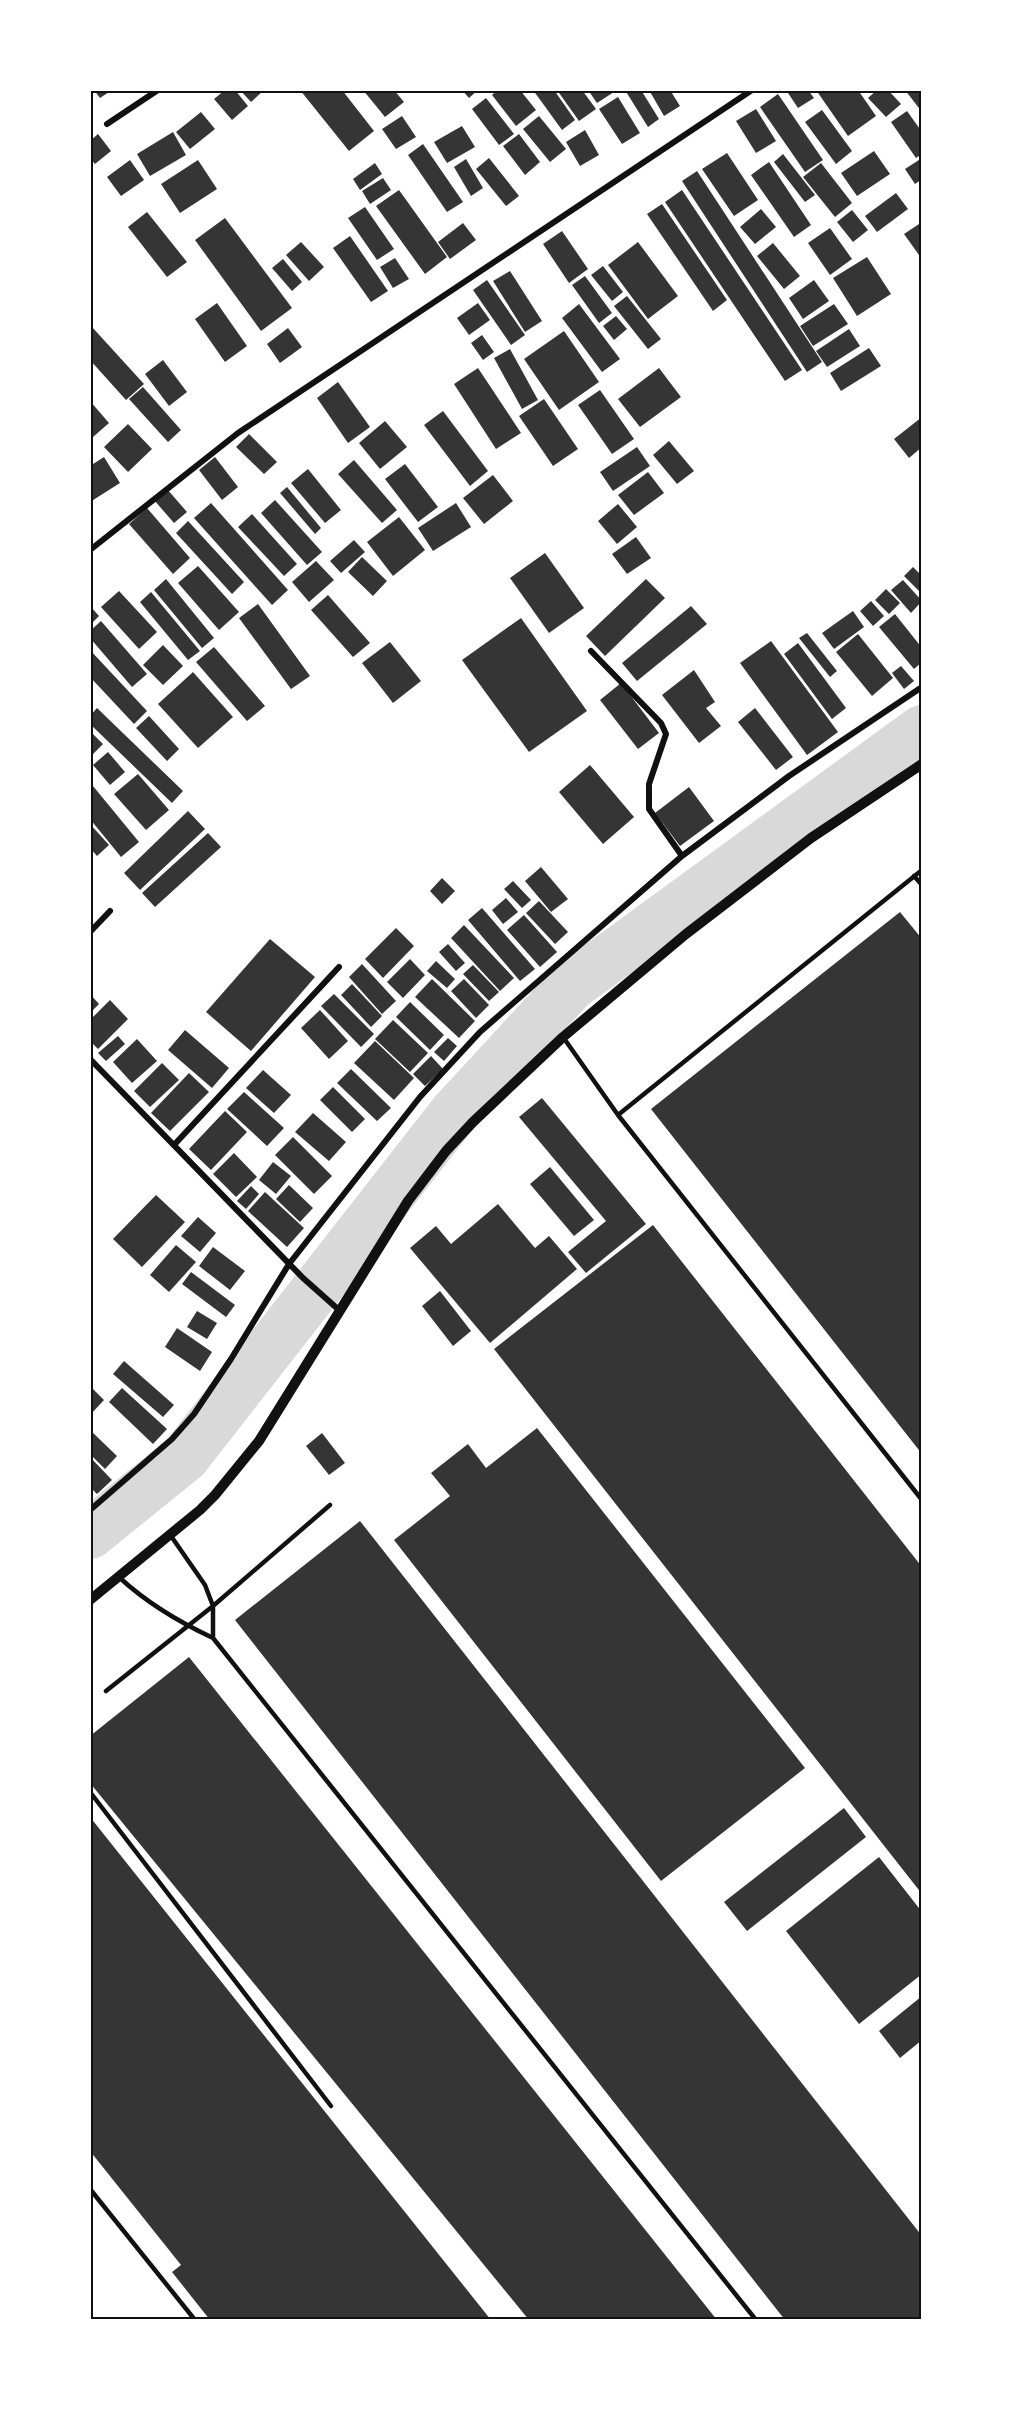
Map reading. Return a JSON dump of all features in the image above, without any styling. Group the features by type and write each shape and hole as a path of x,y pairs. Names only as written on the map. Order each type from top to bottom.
{"street":[{"path":"107,124 158,90"},
{"path":"90,550 238,433 752,90"},
{"path":"591,651 661,723 666,734 649,784 649,809 682,856"},
{"path":"90,1510 172,1439 194,1414 231,1359 289,1264 420,1097 480,1032 682,856 789,776 922,687"},
{"path":"90,1600 171,1536 215,1495 259,1441 408,1201 446,1151 482,1114 563,1037 759,876 810,838 922,764"},
{"path":"90,932 110,911"},
{"path":"174,1145 339,967"},
{"path":"90,1059 289,1264 339,1310"}],"lane":[{"path":"618,1115 922,870"},
{"path":"914,876 922,885"},
{"path":"563,1037 618,1115 922,1500"},
{"path":"106,1691 213,1606 330,1505"},
{"path":"171,1536 205,1585 213,1606 213,1638"},
{"path":"120,1578 138,1594 187,1626 213,1638 756,2320"},
{"path":"90,1792 331,2106"},
{"path":"90,2189 195,2320"}],"building":[{"path":"94,90 112,90 100,98"},
{"path":"225,90 235,90 248,106 232,120 214,99"},
{"path":"240,90 264,90 251,102"},
{"path":"300,90 342,90 374,131 349,151"},
{"path":"363,90 394,90 404,102 385,117"},
{"path":"462,90 478,90 469,98"},
{"path":"498,90 520,90 536,110 516,126 492,95"},
{"path":"533,90 554,90 575,120 562,130"},
{"path":"557,90 582,90 596,109 579,121"},
{"path":"588,90 617,90 597,103"},
{"path":"625,90 641,90 659,119 648,127"},
{"path":"649,90 670,90 680,106 664,116"},
{"path":"786,90 808,90 814,98 798,108"},
{"path":"816,90 858,90 876,116 848,136"},
{"path":"877,90 888,90 901,104 886,117 868,98"},
{"path":"905,90 922,90 922,112"},
{"path":"778,94 823,160 805,172 760,107"},
{"path":"618,97 640,133 622,144 599,109"},
{"path":"486,98 514,134 499,145 472,109"},
{"path":"756,109 776,141 756,153 736,121"},
{"path":"822,110 852,151 836,164 805,122"},
{"path":"907,111 922,132 922,154 916,158 891,122"},
{"path":"201,112 215,129 190,149 176,132"},
{"path":"402,116 416,137 396,149 382,129"},
{"path":"539,116 566,149 550,162 523,129"},
{"path":"462,126 475,147 447,163 434,142"},
{"path":"585,130 599,155 580,166 566,142"},
{"path":"173,132 186,155 150,176 137,154"},
{"path":"98,134 111,151 95,164 90,158 90,141"},
{"path":"519,134 540,162 525,175 503,146"},
{"path":"423,144 463,202 447,212 408,155"},
{"path":"874,151 890,174 857,196 841,173"},
{"path":"727,153 758,200 734,216 702,169"},
{"path":"783,154 815,195 805,202 774,162"},
{"path":"489,158 519,196 506,206 476,169"},
{"path":"922,158 922,179 915,184 905,169"},
{"path":"466,159 483,188 471,196 454,167"},
{"path":"130,160 144,180 121,196 107,177"},
{"path":"198,160 217,189 180,213 161,184"},
{"path":"769,162 811,225 794,237 751,175"},
{"path":"375,163 382,174 360,190 353,179"},
{"path":"821,163 852,203 835,217 803,177"},
{"path":"697,171 822,362 807,372 682,181"},
{"path":"383,178 391,190 370,204 362,191"},
{"path":"399,190 447,257 425,274 376,206"},
{"path":"682,190 802,370 785,381 665,202"},
{"path":"896,193 908,209 877,232 865,216"},
{"path":"662,204 727,300 713,311 647,214"},
{"path":"365,207 394,249 377,260 348,218"},
{"path":"761,209 776,227 755,244 740,227"},
{"path":"852,210 868,230 853,242 837,222"},
{"path":"147,212 187,262 167,277 128,227"},
{"path":"225,218 292,308 261,331 195,240"},
{"path":"463,223 476,240 450,259 438,242"},
{"path":"919,224 922,228 922,253 919,255 904,234"},
{"path":"830,228 852,259 830,275 808,243"},
{"path":"562,231 588,269 569,283 543,244"},
{"path":"350,236 388,291 371,302 333,248"},
{"path":"301,242 324,267 309,281 286,255"},
{"path":"638,242 678,296 648,319 608,265"},
{"path":"773,243 800,276 784,289 757,256"},
{"path":"867,257 891,294 857,316 833,278"},
{"path":"395,258 409,279 393,288 380,267"},
{"path":"283,259 302,282 292,291 272,268"},
{"path":"603,266 623,292 612,301 591,275"},
{"path":"510,271 542,321 525,332 493,281"},
{"path":"585,276 612,313 599,323 572,285"},
{"path":"487,280 525,335 511,345 473,290"},
{"path":"814,280 829,301 803,319 789,298"},
{"path":"627,296 661,339 648,349 614,306"},
{"path":"217,303 247,346 225,362 195,319"},
{"path":"478,303 490,320 469,335 457,318"},
{"path":"579,304 620,359 602,372 562,318"},
{"path":"834,304 848,324 813,346 800,326"},
{"path":"616,316 627,329 614,340 603,326"},
{"path":"92,327 144,384 126,400 90,360 90,329"},
{"path":"288,328 302,347 280,363 267,344"},
{"path":"849,329 860,346 827,367 816,351"},
{"path":"564,331 599,382 559,410 524,359"},
{"path":"482,335 494,352 483,360 471,343"},
{"path":"869,348 881,366 841,391 830,373"},
{"path":"510,349 538,400 522,409 494,358"},
{"path":"163,360 187,392 169,406 145,374"},
{"path":"478,368 521,433 496,449 454,384"},
{"path":"659,368 681,397 640,427 618,399"},
{"path":"338,382 370,427 348,443 317,398"},
{"path":"143,387 181,430 168,442 129,399"},
{"path":"600,390 634,439 612,454 578,405"},
{"path":"544,399 578,449 553,466 519,416"},
{"path":"90,401 109,423 93,437 90,433"},
{"path":"443,411 488,471 470,486 424,425"},
{"path":"922,417 922,447 909,458 894,439"},
{"path":"385,421 407,447 380,469 359,443"},
{"path":"128,424 152,449 128,472 104,447"},
{"path":"249,434 277,462 264,474 236,447"},
{"path":"669,441 694,471 677,484 653,455"},
{"path":"637,447 650,466 613,491 600,472"},
{"path":"104,457 120,483 90,502 90,466"},
{"path":"215,457 238,487 222,500 199,470"},
{"path":"354,460 397,510 382,523 338,474"},
{"path":"405,464 438,507 418,522 385,479"},
{"path":"308,469 341,510 325,523 291,483"},
{"path":"648,472 664,493 634,515 618,495"},
{"path":"493,475 513,501 484,524 463,498"},
{"path":"287,487 321,528 315,534 280,493"},
{"path":"167,489 187,512 174,523 154,500"},
{"path":"275,500 322,552 307,565 261,513"},
{"path":"211,503 288,590 272,605 194,518"},
{"path":"456,503 471,527 433,551 418,528"},
{"path":"618,504 637,527 617,544 598,521"},
{"path":"147,508 190,558 173,574 129,524"},
{"path":"252,514 297,564 284,576 238,527"},
{"path":"399,517 425,550 393,576 367,542"},
{"path":"188,521 244,582 232,594 176,533"},
{"path":"636,537 651,558 627,574 612,554"},
{"path":"354,540 365,552 341,573 330,561"},
{"path":"545,553 584,608 549,633 510,578"},
{"path":"362,557 387,581 373,596 348,572"},
{"path":"316,561 334,580 309,602 292,582"},
{"path":"198,566 239,612 219,630 178,583"},
{"path":"913,567 922,576 922,594 904,576"},
{"path":"166,579 214,638 202,648 154,590"},
{"path":"646,579 665,598 605,656 586,636"},
{"path":"903,580 922,601 911,613 891,590"},
{"path":"886,589 900,603 889,614 875,600"},
{"path":"119,591 157,632 139,649 101,607"},
{"path":"151,592 200,651 188,660 140,602"},
{"path":"328,595 370,643 353,657 311,610"},
{"path":"871,601 884,616 873,626 860,611"},
{"path":"258,604 310,676 291,689 239,618"},
{"path":"90,606 99,616 90,625"},
{"path":"691,606 707,624 637,681 622,663"},
{"path":"853,611 864,627 834,649 822,633"},
{"path":"895,614 922,648 922,662 914,669 879,627"},
{"path":"521,618 587,711 529,752 462,660"},
{"path":"101,621 147,674 132,687 90,638 90,631"},
{"path":"807,633 837,671 830,677 799,638"},
{"path":"858,634 893,678 872,696 836,652"},
{"path":"771,641 838,732 807,755 740,663"},
{"path":"390,642 421,681 393,703 362,663"},
{"path":"798,643 846,708 832,719 784,654"},
{"path":"163,645 183,666 163,685 143,665"},
{"path":"214,647 265,706 247,721 196,662"},
{"path":"90,650 147,711 134,724 90,677"},
{"path":"901,666 914,681 904,689 892,673"},
{"path":"694,670 715,702 706,708 721,726 699,743 662,695"},
{"path":"193,672 233,717 198,748 158,704"},
{"path":"621,683 659,733 638,749 600,700"},
{"path":"97,708 183,791 172,803 90,724 90,716"},
{"path":"755,708 793,757 776,770 738,722"},
{"path":"149,716 179,749 167,761 136,728"},
{"path":"90,731 103,744 90,757"},
{"path":"108,752 125,772 110,785 93,765"},
{"path":"590,765 634,817 603,844 559,792"},
{"path":"138,774 169,810 146,830 114,794"},
{"path":"93,786 139,842 121,857 90,819 90,788"},
{"path":"689,787 714,821 680,846 655,813"},
{"path":"188,811 205,829 140,890 124,873"},
{"path":"90,824 109,845 97,856 90,848"},
{"path":"208,833 221,847 155,907 142,893"},
{"path":"541,867 568,899 551,912 525,881"},
{"path":"442,878 455,891 442,904 430,891"},
{"path":"513,881 531,900 522,908 504,889"},
{"path":"506,898 518,912 503,924 492,910"},
{"path":"539,901 568,932 555,944 526,913"},
{"path":"482,908 535,969 520,981 468,920"},
{"path":"900,912 922,939 922,1454 651,1109"},
{"path":"524,915 557,952 540,967 507,930"},
{"path":"464,925 514,978 500,991 451,938"},
{"path":"396,928 414,946 383,978 365,959"},
{"path":"270,939 315,977 251,1051 206,1012"},
{"path":"448,944 465,963 456,971 439,952"},
{"path":"410,959 425,975 403,998 387,982"},
{"path":"436,961 455,979 447,988 427,971"},
{"path":"362,964 396,1001 382,1014 349,977"},
{"path":"473,965 499,992 489,1001 463,974"},
{"path":"432,979 475,1021 459,1038 415,997"},
{"path":"464,979 489,1005 476,1018 451,991"},
{"path":"352,984 382,1016 371,1027 341,995"},
{"path":"90,994 99,1004 90,1013"},
{"path":"334,994 374,1034 361,1047 321,1006"},
{"path":"110,1000 128,1019 98,1049 90,1041 90,1020"},
{"path":"410,1002 444,1035 430,1050 396,1017"},
{"path":"320,1010 348,1041 329,1059 301,1028"},
{"path":"393,1020 428,1053 410,1072 375,1039"},
{"path":"185,1030 229,1068 212,1088 168,1050"},
{"path":"118,1036 125,1044 106,1061 98,1053"},
{"path":"448,1038 457,1046 444,1061 434,1052"},
{"path":"137,1039 157,1061 132,1083 113,1062"},
{"path":"375,1041 414,1078 394,1100 354,1063"},
{"path":"431,1056 443,1069 425,1086 413,1074"},
{"path":"162,1063 179,1080 150,1107 134,1091"},
{"path":"351,1069 391,1108 377,1121 337,1083"},
{"path":"263,1070 291,1095 274,1113 246,1088"},
{"path":"189,1073 209,1092 170,1131 151,1113"},
{"path":"333,1087 365,1119 352,1132 320,1100"},
{"path":"244,1092 284,1128 267,1146 227,1109"},
{"path":"542,1098 646,1224 586,1273 568,1252 606,1221 519,1117"},
{"path":"225,1111 247,1132 211,1170 189,1149"},
{"path":"313,1113 346,1142 329,1161 295,1132"},
{"path":"293,1137 332,1176 314,1194 275,1155"},
{"path":"234,1153 257,1177 236,1197 213,1174"},
{"path":"273,1162 291,1176 276,1194 259,1180"},
{"path":"550,1167 594,1220 574,1236 530,1184"},
{"path":"289,1185 313,1208 300,1222 276,1199"},
{"path":"251,1186 259,1194 246,1209 237,1201"},
{"path":"265,1192 304,1228 287,1247 248,1211"},
{"path":"156,1195 185,1222 142,1267 113,1239"},
{"path":"498,1204 535,1248 549,1236 577,1269 490,1343 410,1248 436,1226 451,1244"},
{"path":"198,1217 216,1233 200,1252 181,1236"},
{"path":"653,1225 922,1567 922,1894 494,1349"},
{"path":"176,1245 196,1262 169,1292 150,1275"},
{"path":"213,1247 245,1271 230,1290 199,1266"},
{"path":"191,1272 235,1305 226,1317 182,1284"},
{"path":"440,1291 471,1331 453,1346 422,1306"},
{"path":"197,1311 217,1323 207,1339 187,1327"},
{"path":"177,1328 212,1352 200,1371 165,1347"},
{"path":"124,1361 174,1405 163,1417 113,1374"},
{"path":"90,1386 104,1400 90,1415"},
{"path":"122,1388 167,1429 153,1444 109,1402"},
{"path":"537,1428 805,1768 661,1881 394,1540 450,1496 431,1473 468,1444 486,1468"},
{"path":"90,1430 117,1456 105,1469 90,1454"},
{"path":"322,1433 345,1463 329,1475 306,1446"},
{"path":"90,1457 112,1480 97,1494 90,1487"},
{"path":"360,1521 922,2236 922,2320 785,2320 235,1620"},
{"path":"189,1657 717,2320 529,2320 90,1783 90,1736"},
{"path":"844,1808 866,1837 747,1931 724,1902"},
{"path":"90,1817 491,2320 210,2320 172,2272 181,2265 90,2151"},
{"path":"879,1857 922,1912 922,1974 859,2024 786,1931"},
{"path":"922,1996 922,2040 900,2058 879,2031"}],"waterway":[{"path":"90,1534 185,1457 454,1113 571,986 922,730"}]}
